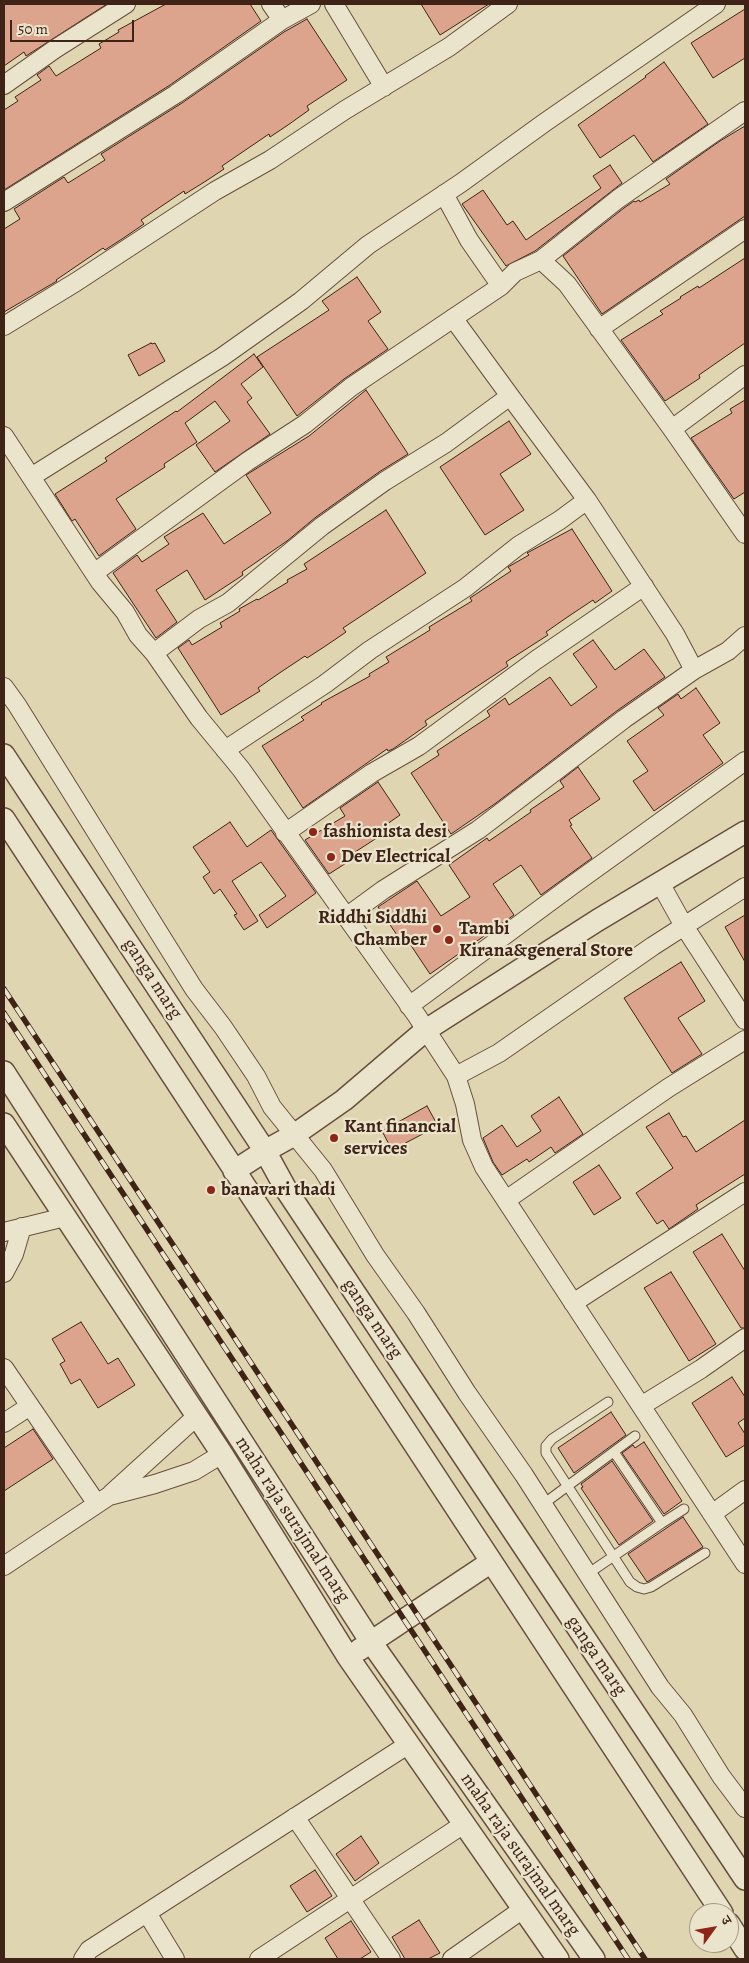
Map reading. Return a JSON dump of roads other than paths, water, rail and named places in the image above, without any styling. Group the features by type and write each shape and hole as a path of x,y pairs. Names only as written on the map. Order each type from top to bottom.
{"street":[{"path":"4,85 55,49 126,4"},
{"path":"271,4 282,20"},
{"path":"4,202 176,94 282,20 310,4"},
{"path":"334,4 384,87"},
{"path":"4,326 76,282 215,190 270,160 448,47 508,4"},
{"path":"31,477 222,357 301,301 368,245 716,4"},
{"path":"94,573 184,506 305,424 351,388 501,286 515,272 541,260 618,199 745,111"},
{"path":"444,194 469,240 501,286"},
{"path":"599,329 745,229"},
{"path":"541,260 567,284 672,429 740,514 745,534"},
{"path":"453,318 587,500 675,634 694,670"},
{"path":"672,429 745,375"},
{"path":"154,653 199,619 228,604 322,526 385,482 446,443 510,396"},
{"path":"4,436 94,573 125,612 138,635 154,653 200,718 241,769 426,1030 456,1076 465,1104 472,1140 484,1167 745,1564"},
{"path":"225,750 324,684 370,650 465,588 518,546 560,520 587,500"},
{"path":"285,833 372,773 420,746 536,660 644,586"},
{"path":"346,917 383,890 478,830 624,720 694,670 728,651 745,636"},
{"path":"4,687 194,989 223,1027 256,1076 272,1107 323,1170 375,1255 416,1313 467,1393 589,1573 660,1687 683,1715 721,1776 745,1808"},
{"name":"ganga marg","path":"4,755 265,1151 287,1191 745,1879"},
{"path":"409,1006 745,761"},
{"name":"ganga marg","path":"4,819 715,1903"},
{"path":"234,1170 294,1135 344,1100 426,1030 598,920 745,832"},
{"path":"660,883 684,926 745,1020"},
{"path":"456,1076 499,1053 684,926 745,887"},
{"path":"506,1200 668,1088 745,1040"},
{"name":"maha raja surajmal marg","path":"4,1072 371,1642 594,1959"},
{"name":"maha raja surajmal marg","path":"4,1124 222,1454 348,1657 558,1959"},
{"path":"574,1303 745,1192"},
{"path":"4,1232 65,1217"},
{"path":"4,1273 14,1254 22,1228"},
{"path":"641,1406 701,1369 745,1338"},
{"path":"4,1368 30,1406 103,1500"},
{"path":"4,1423 30,1406"},
{"path":"4,1566 103,1500 197,1416"},
{"path":"103,1500 194,1471 222,1454"},
{"path":"712,1514 745,1490"},
{"path":"348,1657 491,1562"},
{"path":"83,1959 89,1950 409,1744"},
{"path":"295,1817 392,1959"},
{"path":"259,1959 464,1824"},
{"path":"452,1959 523,1909"},
{"path":"147,1912 175,1959"}],"lane":[{"path":"608,1402 552,1439 546,1446 546,1453 630,1582 637,1587 644,1589 651,1587 705,1553"},
{"path":"542,1505 636,1436"},
{"path":"614,1452 662,1523"},
{"path":"589,1573 684,1510"}],"railway":[{"path":"4,989 645,1959"},
{"path":"4,1013 628,1959"}],"place":[{"name":"fashionista desi","path":"313,832"},
{"name":"Dev Electrical","path":"331,857"},
{"name":"Riddhi Siddhi Chamber","path":"437,929"},
{"name":"Tambi Kirana&general Store","path":"449,940"},
{"name":"Kant financial services","path":"334,1138"},
{"name":"banavari thadi","path":"211,1190"}]}
